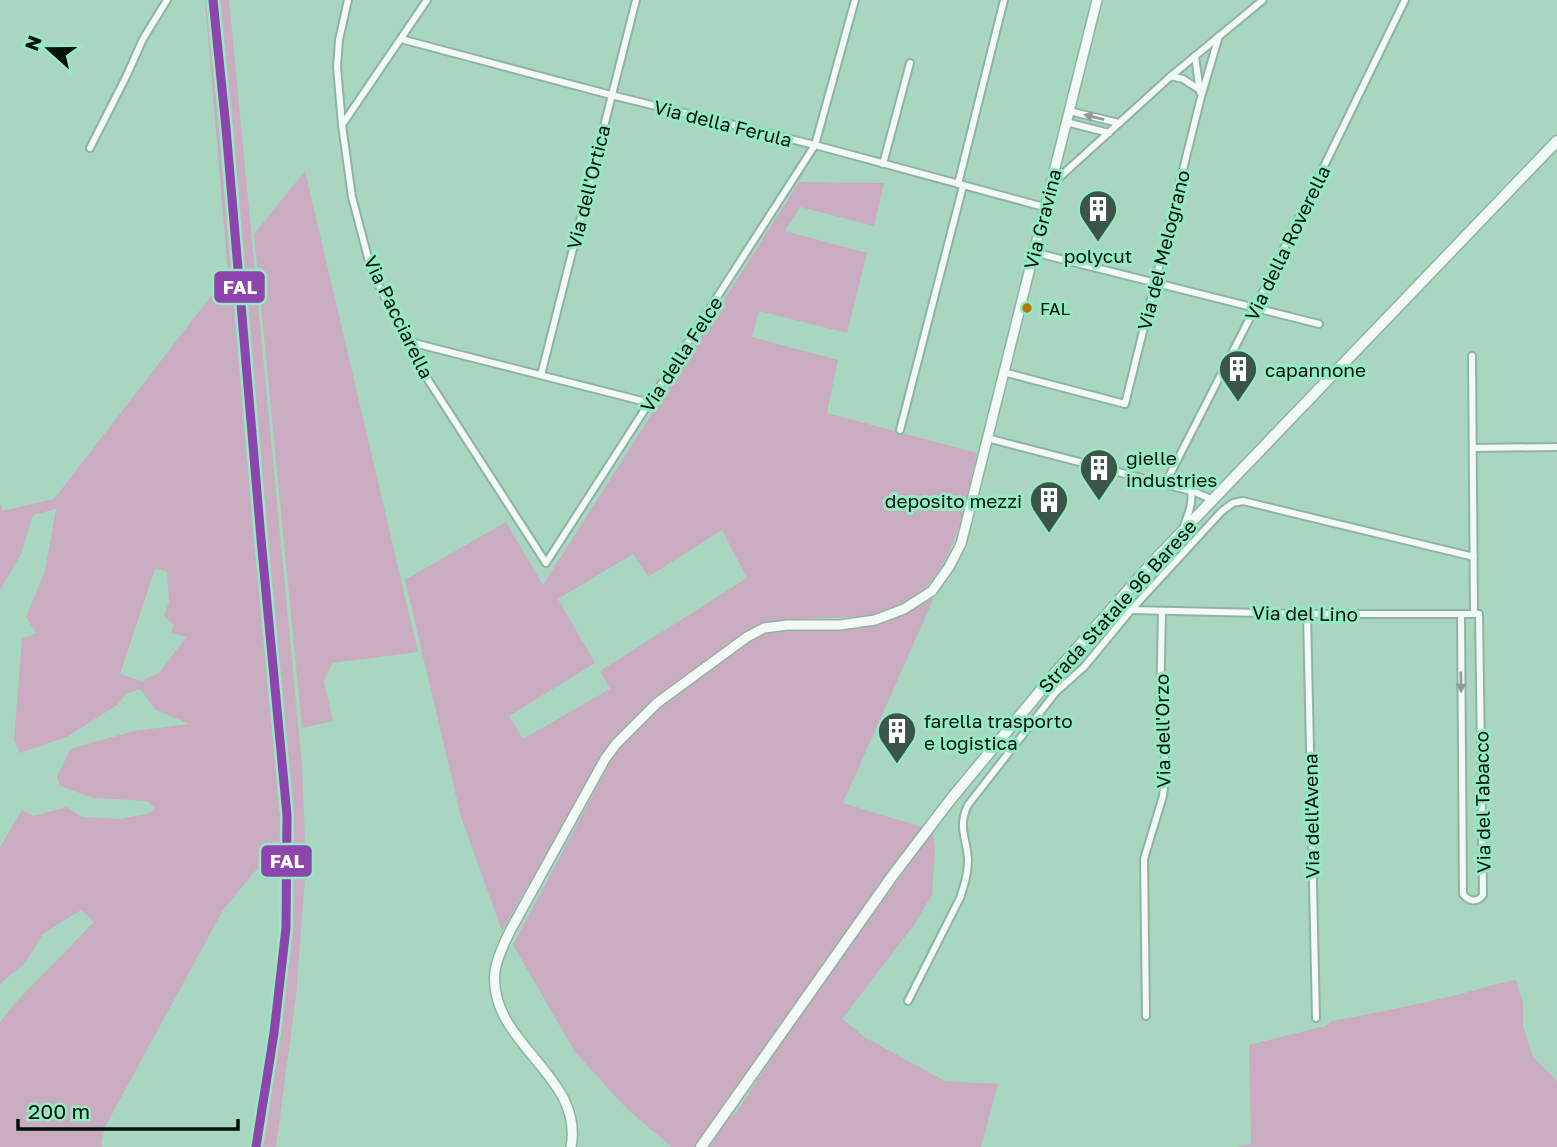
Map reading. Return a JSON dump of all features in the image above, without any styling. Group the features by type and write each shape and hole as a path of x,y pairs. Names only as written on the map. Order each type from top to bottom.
{"main road":[{"name":"Via Gravina","path":"571,1147 571,1117 557,1086 514,1034 497,1003 495,981 498,959 510,931 605,759 616,744 657,703 747,637 764,628 840,625 875,620 904,609 932,591 949,568 961,544 1097,0"},
{"name":"Strada Statale 96 Barese","path":"701,1147 893,875 951,799 1056,672 1153,562 1557,141"}],"street":[{"path":"90,148 144,39 167,0"},
{"name":"Via Pacciarella","path":"348,0 337,66 342,125 352,197 372,269 423,372 546,563"},
{"path":"342,125 427,0"},
{"name":"Via dell'Ortica","path":"541,375 636,0"},
{"name":"Via della Felce","path":"546,563 815,145 855,0"},
{"path":"900,430 1004,0"},
{"path":"1050,185 1171,76 1263,0"},
{"name":"Via della Roverella","path":"1165,484 1255,308 1405,0"},
{"name":"Via del Melograno","path":"1003,372 1125,404 1201,94 1219,36"},
{"name":"Via della Ferula","path":"401,39 1044,207"},
{"path":"1195,56 1201,94"},
{"path":"883,164 910,62"},
{"path":"1171,76 1183,79 1201,94"},
{"path":"1069,111 1119,123"},
{"path":"1066,122 1109,132"},
{"path":"1033,252 1319,324"},
{"path":"406,341 650,403"},
{"name":"Via del Tabacco","path":"1461,614 1463,894 1476,901 1483,895 1474,557 1472,356"},
{"path":"987,438 1191,491 1213,500"},
{"path":"1473,448 1557,447"},
{"path":"1180,535 1192,499 1191,491"},
{"path":"1192,499 1205,509"},
{"path":"908,1001 965,883 968,859 962,822 968,805 1056,692 1084,667 1131,610 1228,506 1243,501 1474,557"},
{"path":"1193,521 1202,532"},
{"name":"Via del Lino","path":"1131,610 1476,614"},
{"name":"Via dell'Orzo","path":"1146,1016 1144,859 1163,796 1166,769 1160,710 1163,611"},
{"name":"Via dell'Avena","path":"1307,614 1316,1018"}],"shaded area":[{"path":"205,0 214,0 281,773 285,858 256,870 223,910 105,1127 101,1144 103,1147 0,1147 0,1022 14,1004 94,922 81,910 43,934 25,963 0,984 0,847 22,810 34,816 67,807 82,817 120,819 151,813 154,807 147,801 94,798 60,786 57,777 70,750 77,747 134,731 189,724 156,710 140,689 126,694 117,705 67,737 20,753 14,740 22,639 36,633 26,617 45,571 56,509 33,515 21,554 0,590 0,502 2,511 54,499 228,274","holes":["155,569 167,571 169,602 164,616 174,625 171,633 186,637 160,672 142,681 120,674"]},
{"path":"217,0 229,0 302,765 306,865 296,996 276,1147 258,1147 285,961 287,805"},
{"path":"305,171 418,652 332,663 324,681 333,721 302,728 254,234"},
{"path":"799,182 884,183 874,226 800,207 785,231 867,253 847,333 759,311 752,337 838,360 827,413 977,453 959,524 941,567 927,585 909,601 886,612 860,617 799,619 755,627 744,632 661,694 635,717 602,756 502,931 461,817 405,580 506,522 543,585","holes":["722,530 747,578 600,671 610,689 523,739 509,716 595,663 558,599 633,554 648,577"]},
{"path":"934,598 843,803 922,827 799,997 698,1147 672,1147 627,1109 575,1052 513,945 615,753 667,701 737,649 772,631 878,625"},
{"path":"933,832 935,849 932,895 914,925 842,1019 866,1038 945,1081 998,1084 981,1147 710,1147 726,1120 735,1114 808,1003"},
{"path":"1516,980 1523,1003 1523,1026 1533,1057 1557,1081 1557,1147 1236,1147 1251,1144 1249,1045 1325,1026 1332,1021 1419,1004"}],"transit line":[{"name":"FAL","path":"213,0 287,815 286,928 274,1033 256,1147"}],"place":[{"name":"polycut","path":"1098,243"},
{"name":"FAL","path":"1027,308"},
{"name":"capannone","path":"1238,403"},
{"name":"gielle industries","path":"1099,502"},
{"name":"deposito mezzi","path":"1049,534"},
{"name":"farella trasporto e logistica","path":"897,765"}]}
